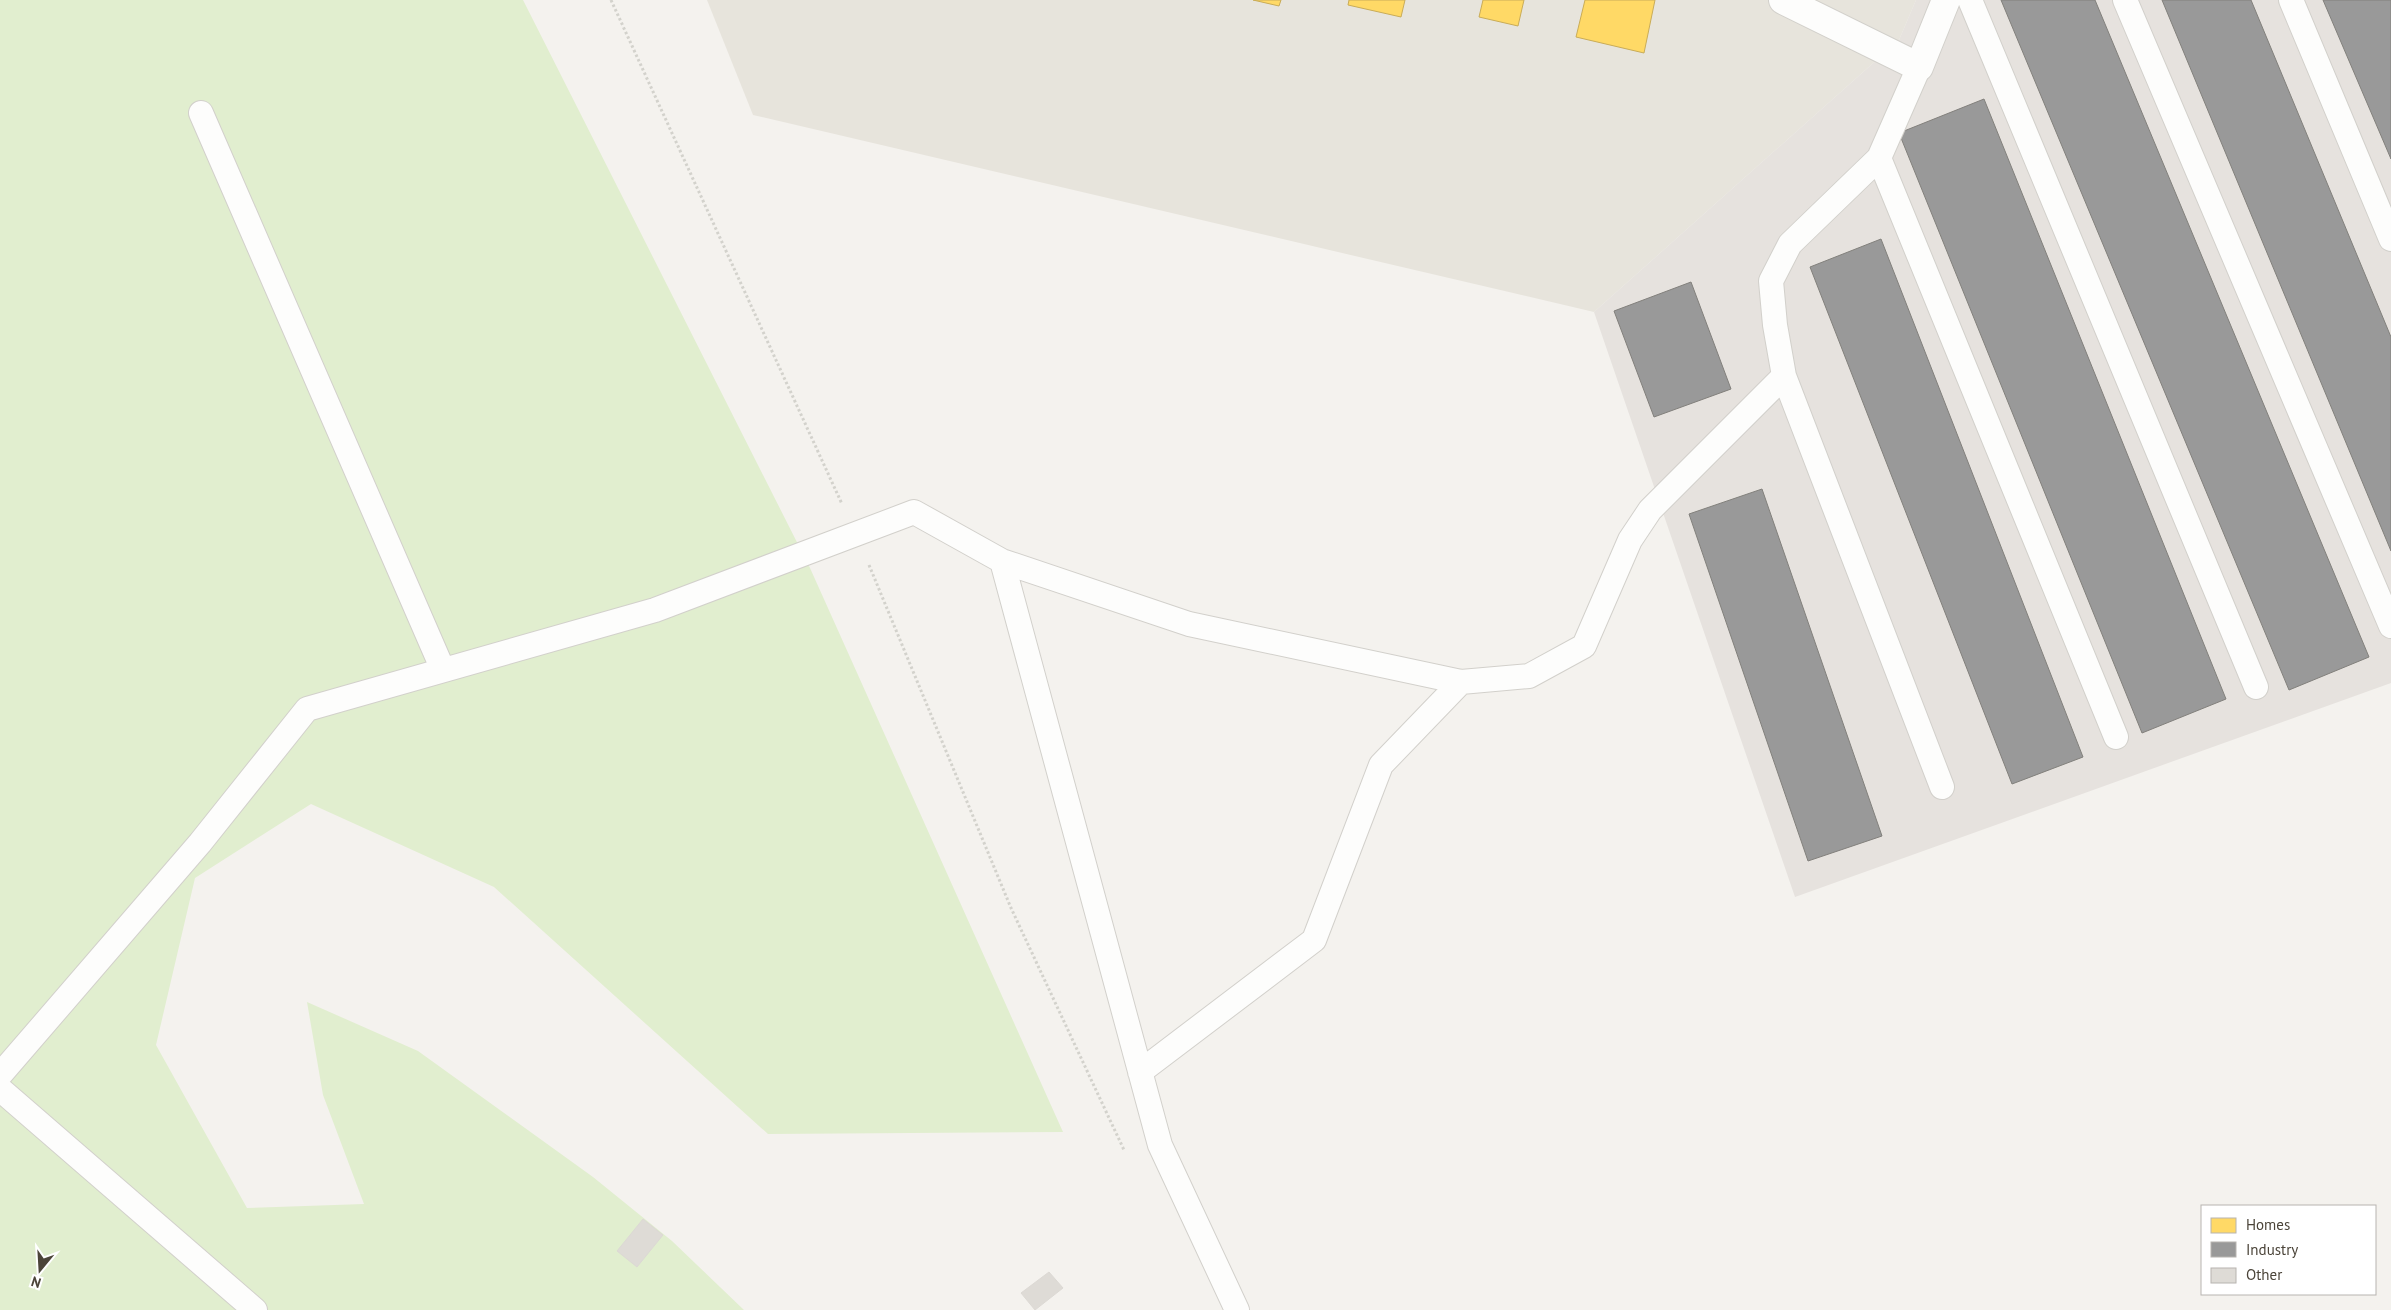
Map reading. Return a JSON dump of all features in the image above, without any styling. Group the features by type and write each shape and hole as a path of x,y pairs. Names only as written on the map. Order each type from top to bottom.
{"street":[{"path":"1783,0 1919,67 1946,0"}],"lane":[{"path":"1970,0 2256,687"},
{"path":"2125,0 2391,626"},
{"path":"2291,0 2391,239"},
{"path":"1919,67 1879,158 1790,244 1771,281 1775,326 1784,376 1942,787"},
{"path":"200,113 443,670"},
{"path":"1879,158 2116,737"},
{"path":"0,1076 200,844 307,709 655,610 914,512 1002,560 1189,624 1461,682 1528,676 1584,646 1630,540 1650,510 1784,376"},
{"path":"1002,560 1160,1145 1237,1310"},
{"path":"1140,1072 1314,940 1381,765 1461,682"},
{"path":"0,1088 256,1310"}],"path":[{"path":"611,0 856,533 1011,908 1128,1158"}],"shaded area":[{"path":"707,0 1916,0 1899,40 1594,312 753,115"},
{"path":"1916,0 2391,0 2391,683 1795,897 1594,312 1899,40"}],"green space":[{"path":"0,0 523,0 810,568 1063,1132 768,1134 494,887 311,804 195,878 156,1045 247,1208 364,1204 323,1095 307,1002 418,1051 593,1177 672,1241 744,1310 0,1310"}],"building: Homes":[{"path":"1253,0 1281,0 1279,6"},
{"path":"1349,0 1405,0 1401,17 1348,5"},
{"path":"1483,0 1524,0 1518,26 1479,17"},
{"path":"1585,0 1655,0 1644,53 1576,37"}],"building: Industry":[{"path":"2001,0 2095,0 2369,657 2289,690"},
{"path":"2162,0 2251,0 2391,337 2391,551"},
{"path":"2323,0 2391,0 2391,159"},
{"path":"1984,99 2226,699 2142,733 1899,133"},
{"path":"1881,239 2083,757 2012,784 1810,267"},
{"path":"1691,282 1731,389 1654,417 1614,311"},
{"path":"1762,489 1882,836 1808,861 1689,514"}],"building: Other":[{"path":"643,1219 663,1235 637,1267 617,1251"},
{"path":"1049,1272 1063,1288 1035,1310 1021,1293"}]}
